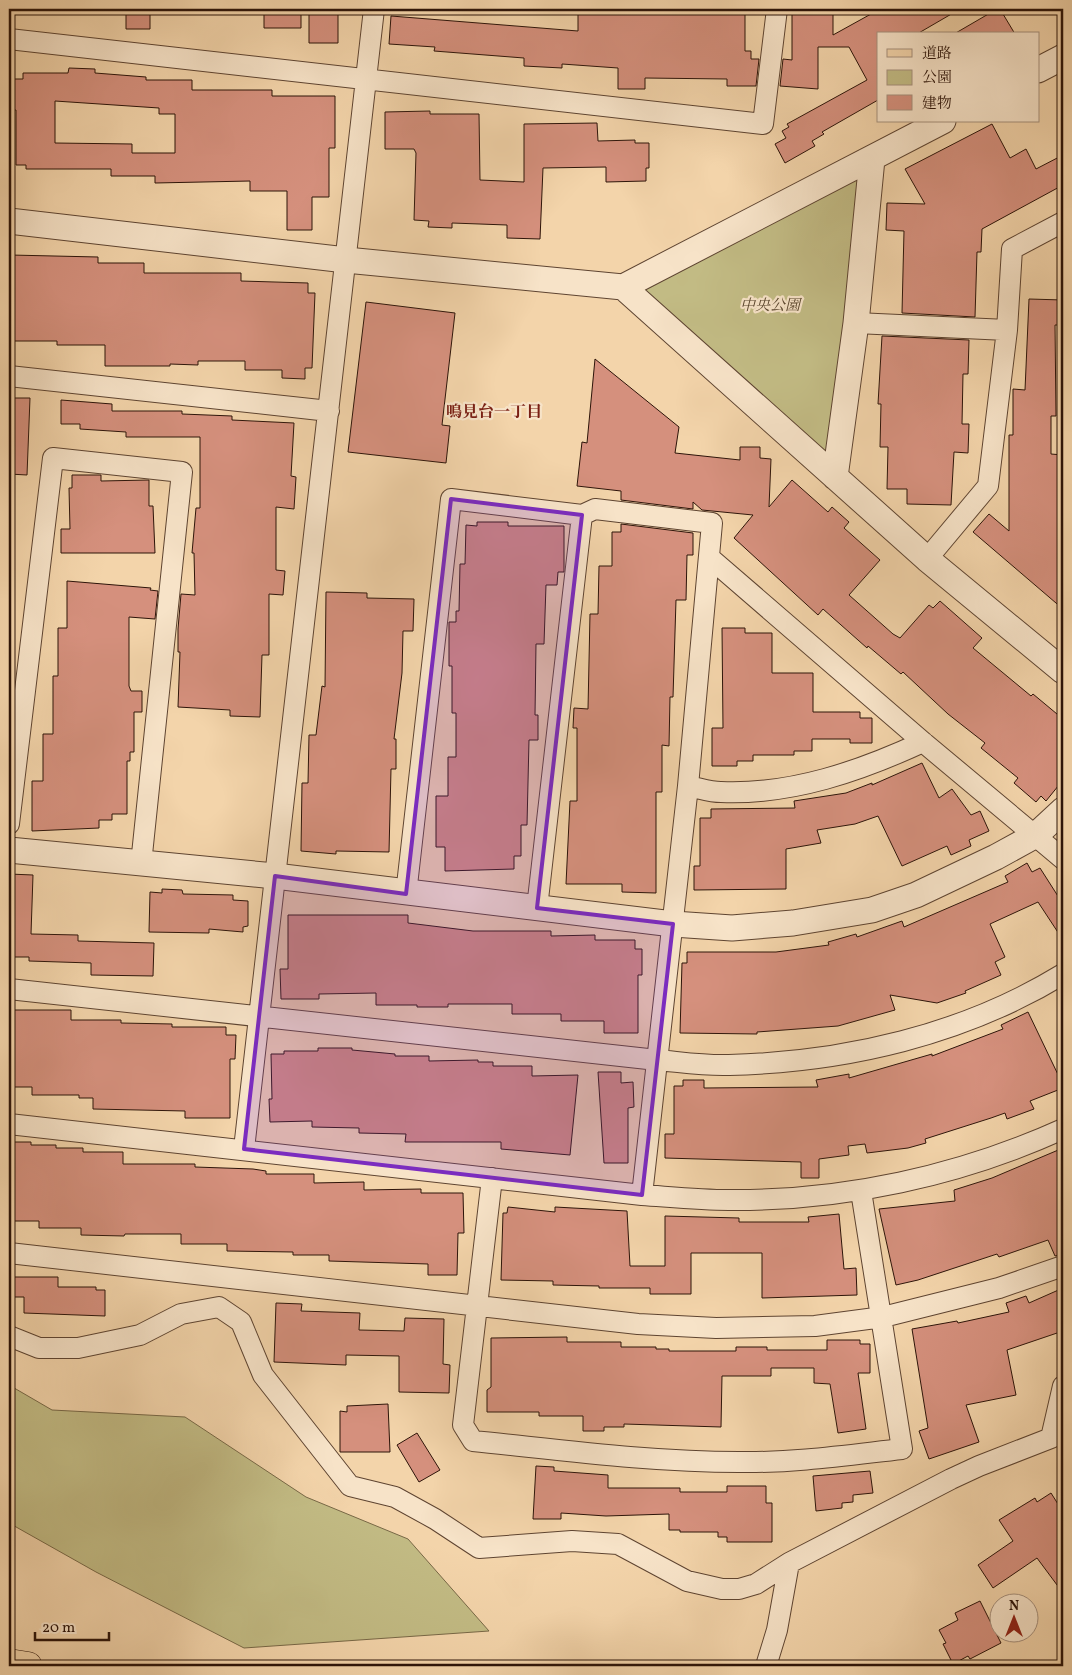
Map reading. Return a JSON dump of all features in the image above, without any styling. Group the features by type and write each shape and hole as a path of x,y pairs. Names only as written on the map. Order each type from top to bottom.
{"main road":[{"path":"9,1663 28,1666"}],"street":[{"path":"244,1149 374,9"},
{"path":"9,39 764,124 777,9"},
{"path":"1040,69 1063,57"},
{"path":"9,221 346,260 623,287 941,122"},
{"path":"835,477 856,322 872,159"},
{"path":"927,559 988,486 1007,330 1012,249 1063,222"},
{"path":"623,287 927,559 1063,671"},
{"path":"856,322 1007,330"},
{"path":"9,376 329,412"},
{"path":"9,824 53,458 182,472 141,864"},
{"path":"406,894 451,499 582,515 595,509 712,523 688,786 642,1195"},
{"path":"538,908 582,515"},
{"path":"710,558 923,742 1063,859"},
{"path":"688,786 720,792 777,789 837,776 881,762 923,742"},
{"path":"9,850 275,876 406,894 673,924 732,928 812,920 872,910 916,895 996,857 1036,835 1063,810"},
{"path":"9,989 657,1060 728,1065 825,1057 887,1046 949,1028 997,1010 1063,974"},
{"path":"9,1124 642,1195 729,1200 795,1198 861,1191 948,1171 1037,1141 1063,1128"},
{"path":"492,1178 463,1425 473,1442 686,1461 741,1462 814,1459 902,1449 883,1317 861,1191"},
{"path":"9,1253 638,1324 716,1328 815,1326 883,1317 999,1288 1063,1266"},
{"path":"9,1336 39,1348 78,1348 140,1335 181,1314 218,1307 241,1322 263,1375 350,1486 395,1497 435,1518 479,1548 572,1541 618,1544 687,1581 722,1589 739,1589 756,1584 789,1563 979,1466 1051,1438 1063,1386"},
{"path":"766,1666 776,1630 789,1563"}],"highlighted area":[{"path":"451,499 582,515 537,908 673,924 642,1195 244,1149 275,876 406,894"}],"green space":[{"name":"中央公園","path":"872,159 835,477 623,287"},
{"path":"9,1385 52,1410 185,1417 306,1497 408,1539 489,1631 244,1648 96,1572 9,1523"}],"building":[{"path":"126,9 150,9 150,29 126,29"},
{"path":"264,9 301,9 301,28 264,28"},
{"path":"578,9 745,9 745,51 751,51 751,59 759,59 756,86 727,86 727,79 645,78 645,89 618,89 618,68 562,64 562,68 524,66 524,58 434,51 435,47 389,44 391,16 578,31"},
{"path":"792,9 833,9 833,35 880,9 960,9 920,32 877,32 877,101 822,132 824,134 812,141 815,146 785,163 775,144 786,138 782,131 789,127 787,124 867,80 849,47 818,47 818,89 780,86 783,59 792,60"},
{"path":"1000,9 1014,32 957,32"},
{"path":"309,14 338,14 338,43 309,43"},
{"path":"69,68 95,69 95,73 146,77 146,80 192,80 192,90 272,90 272,96 335,96 335,148 329,148 329,197 312,197 312,230 287,230 287,191 250,191 250,181 155,183 155,176 111,176 111,169 26,169 26,165 16,165 16,110 9,110 9,79 23,79 23,73 68,73","holes":["55,101 159,108 159,114 175,114 175,153 132,153 132,144 55,143"]},
{"path":"430,111 430,114 479,114 480,180 524,182 524,124 597,123 598,141 635,140 635,143 649,143 649,168 646,168 646,181 606,182 606,167 543,168 540,239 507,238 507,225 452,223 452,228 428,227 429,221 414,220 416,153 414,149 385,149 385,112"},
{"path":"992,124 1010,158 1026,149 1036,169 1063,155 1063,185 982,229 981,252 977,252 975,317 902,313 904,231 886,230 887,203 925,204 905,169"},
{"path":"10,255 98,257 98,263 144,263 144,273 241,273 241,281 308,283 308,293 315,293 312,368 305,368 305,379 282,378 282,370 245,370 245,361 198,361 198,365 170,364 170,366 105,366 105,345 57,345 57,341 9,341"},
{"path":"1029,299 1063,300 1063,325 1055,325 1056,416 1051,416 1051,454 1063,455 1063,609 973,532 989,514 1009,531 1009,435 1013,435 1013,389 1025,390"},
{"path":"366,302 455,313 442,425 450,426 446,463 348,452"},
{"path":"882,336 969,340 968,374 963,374 962,424 969,424 968,453 954,452 951,505 907,504 907,489 887,489 888,447 880,447 881,404 878,404"},
{"path":"595,359 679,427 675,453 740,460 740,447 760,447 760,458 771,459 769,507 792,480 828,512 832,507 849,522 844,528 880,560 849,595 893,634 900,638 929,605 933,608 940,601 982,638 973,648 1031,696 1033,694 1063,719 1063,780 1046,801 1041,796 1036,802 1014,783 1018,778 981,748 985,743 948,714 903,672 901,674 868,646 867,648 823,609 818,615 734,538 753,515 702,510 693,502 693,509 621,500 621,491 577,486 582,442 587,443"},
{"path":"9,398 30,398 27,475 9,474"},
{"path":"61,400 112,404 112,411 182,411 182,414 232,416 232,420 294,423 291,476 296,477 294,509 276,507 276,570 285,571 283,595 269,594 269,655 262,655 260,717 230,716 230,710 178,707 180,652 178,652 178,629 181,594 195,595 194,553 192,553 196,508 200,508 200,437 126,437 126,432 80,429 80,424 61,424"},
{"path":"72,475 101,475 101,481 149,480 149,506 153,506 155,553 61,553 61,529 70,529 69,488 72,488"},
{"path":"477,522 508,522 508,526 564,526 564,572 558,572 557,585 546,585 544,644 536,644 535,715 538,715 538,740 529,740 527,825 521,825 521,856 514,856 514,869 445,871 445,847 436,847 436,796 448,796 448,757 456,757 456,713 452,713 452,666 449,666 449,622 456,622 456,611 459,611 460,564 465,564 466,525 477,526"},
{"path":"621,524 693,533 693,555 687,555 686,600 676,600 673,697 670,697 669,746 662,745 662,792 656,792 656,893 622,892 622,884 566,884 570,801 577,801 577,728 573,728 574,708 588,709 590,614 598,614 599,566 612,566 612,532 621,532"},
{"path":"67,581 151,588 150,590 158,591 155,619 129,617 129,686 131,691 142,691 142,712 134,712 134,752 130,752 130,761 127,761 127,814 112,814 112,820 99,820 99,828 32,831 32,781 43,781 43,734 53,734 53,676 58,676 58,628 67,628"},
{"path":"326,592 367,593 367,598 414,599 413,631 403,631 402,673 394,739 396,739 396,769 391,769 389,852 336,851 336,854 301,851 302,783 308,783 309,735 316,735 322,686 325,687"},
{"path":"722,628 745,628 745,633 772,633 772,673 813,673 813,712 860,712 860,718 872,718 872,743 850,743 850,739 812,739 812,751 794,751 794,755 753,755 753,761 737,761 737,766 712,766 712,728 723,728"},
{"path":"922,763 939,798 952,789 971,815 980,811 989,831 969,840 971,846 951,855 947,846 902,866 878,816 855,824 817,830 821,843 786,849 786,889 694,890 694,866 700,866 700,818 711,818 711,809 795,808 794,801 846,793 872,783 872,785"},
{"path":"1027,863 1032,872 1040,868 1063,904 1063,940 1038,902 990,924 1005,957 995,962 1001,975 965,991 966,993 937,1003 890,995 895,1010 838,1026 757,1032 757,1034 680,1033 682,963 687,963 687,952 776,952 829,945 828,942 856,934 857,937 902,921 904,927 1008,882 1005,876"},
{"path":"9,874 33,875 31,934 78,935 78,941 154,943 153,976 91,975 91,963 29,961 29,957 9,957"},
{"path":"162,889 182,890 183,894 233,895 233,900 248,901 248,926 243,927 243,932 209,929 209,933 149,932 150,892 162,893"},
{"path":"288,915 408,915 408,923 473,931 551,931 551,936 595,935 595,940 635,940 635,949 642,949 642,975 638,975 638,1033 604,1033 604,1021 561,1021 561,1014 512,1014 512,1004 448,1004 448,1007 376,1005 376,993 319,994 319,999 281,999 280,969 288,969"},
{"path":"9,1010 71,1010 71,1020 121,1020 121,1023 172,1024 172,1027 226,1027 226,1035 236,1035 235,1059 230,1059 230,1118 185,1118 185,1111 93,1109 93,1098 79,1098 79,1095 32,1095 32,1087 9,1087"},
{"path":"1028,1012 1063,1085 1063,1088 1030,1101 1034,1109 1007,1119 1005,1113 925,1139 926,1143 908,1148 867,1153 865,1144 848,1146 849,1155 819,1159 819,1178 801,1178 801,1162 665,1158 665,1134 674,1134 674,1086 683,1086 683,1080 704,1080 704,1088 818,1087 816,1080 849,1074 849,1078 932,1054 932,1056 1003,1029 1001,1025"},
{"path":"318,1048 352,1048 352,1050 395,1054 395,1056 429,1056 429,1061 478,1060 478,1062 493,1062 493,1066 532,1066 532,1076 578,1075 570,1155 501,1149 501,1142 405,1142 406,1134 359,1133 359,1128 312,1127 312,1121 270,1122 269,1099 272,1099 271,1054 284,1054 284,1051 318,1051"},
{"path":"598,1072 621,1072 621,1083 633,1082 634,1107 628,1108 628,1163 604,1163"},
{"path":"9,1142 31,1142 31,1145 56,1145 56,1148 83,1148 83,1152 123,1152 123,1164 195,1164 195,1167 253,1169 266,1171 266,1174 314,1174 314,1183 364,1182 364,1190 421,1189 421,1193 463,1193 464,1233 458,1233 457,1275 428,1275 428,1264 329,1261 329,1255 293,1255 293,1252 227,1251 227,1244 181,1244 181,1234 81,1235 81,1228 39,1228 39,1221 9,1221"},
{"path":"1063,1148 1063,1254 1055,1256 1048,1240 999,1257 997,1254 918,1280 896,1285 879,1209 955,1201 954,1190 992,1178"},
{"path":"508,1207 555,1212 555,1207 627,1211 630,1266 665,1266 665,1216 739,1218 739,1222 809,1222 808,1217 839,1214 844,1269 856,1268 857,1295 762,1298 762,1253 691,1253 691,1294 650,1294 650,1288 599,1288 599,1286 553,1285 553,1281 501,1280 503,1213 507,1213"},
{"path":"9,1277 58,1277 58,1287 96,1287 96,1290 105,1290 105,1316 24,1313 24,1297 9,1297"},
{"path":"1063,1288 1063,1331 1007,1350 1016,1395 966,1405 979,1442 929,1459 919,1431 928,1428 912,1329 957,1321 958,1323 1009,1312 1006,1303 1026,1296 1029,1303"},
{"path":"276,1303 302,1304 301,1311 360,1313 359,1330 404,1331 405,1318 444,1319 443,1364 450,1365 449,1393 399,1392 399,1356 346,1355 346,1365 274,1362"},
{"path":"567,1337 567,1342 621,1342 621,1347 656,1347 656,1349 669,1349 669,1351 736,1351 736,1347 767,1347 767,1350 827,1350 827,1340 860,1340 860,1344 870,1344 870,1373 858,1373 866,1429 838,1433 830,1384 814,1383 814,1368 771,1368 771,1376 722,1376 721,1427 624,1424 624,1427 604,1427 604,1431 583,1431 583,1416 539,1416 539,1412 487,1412 487,1390 491,1387 491,1338"},
{"path":"388,1404 390,1452 340,1452 340,1411 347,1412 347,1406"},
{"path":"417,1433 440,1470 419,1482 397,1445"},
{"path":"536,1466 554,1467 554,1471 608,1475 608,1488 680,1488 680,1492 727,1492 727,1486 766,1486 766,1503 772,1503 772,1542 727,1542 727,1537 718,1537 718,1532 680,1532 680,1530 669,1530 669,1514 606,1516 561,1513 561,1519 533,1519"},
{"path":"870,1471 873,1493 853,1495 853,1502 842,1503 842,1508 816,1511 813,1476"},
{"path":"1051,1493 1063,1512 1063,1593 1037,1558 993,1588 978,1565 1013,1541 999,1520 1035,1498 1037,1502"},
{"path":"980,1601 990,1621 990,1642 1001,1643 970,1659 968,1656 953,1664 943,1644 946,1643 939,1630 958,1620 955,1613"}],"district":[{"name":"鳴見台一丁目","path":"494,413"}]}
